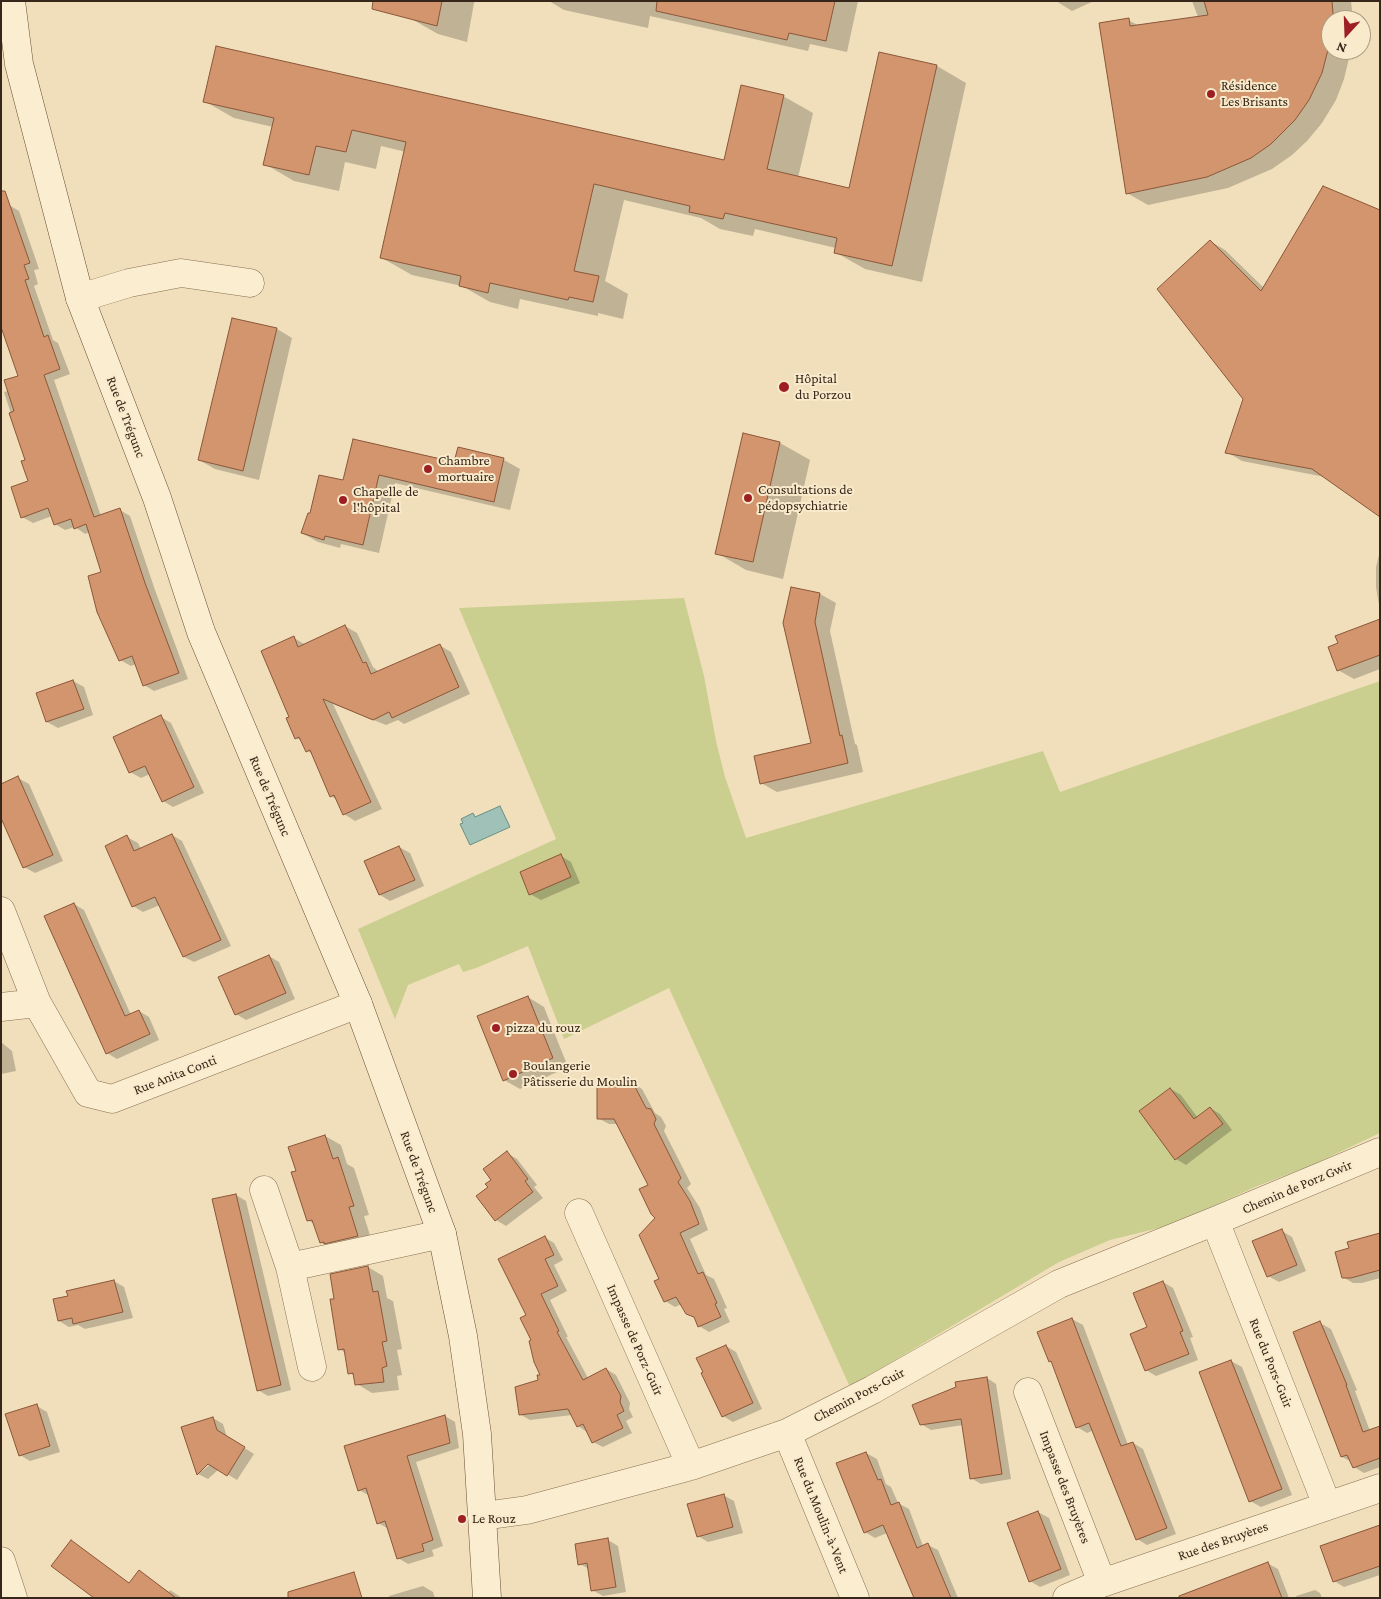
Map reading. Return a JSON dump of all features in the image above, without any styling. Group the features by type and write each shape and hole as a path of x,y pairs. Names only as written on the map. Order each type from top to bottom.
{"street":[{"name":"Rue de Trégunc","path":"8,17 80,298 157,498 201,632 358,1004 442,1234 463,1336 477,1434 487,1598"},
{"path":"80,298 129,283 181,273 250,283"},
{"name":"Rue Anita Conti","path":"1,911 37,1003 88,1093 112,1099 358,1004"},
{"path":"1,1008 37,1003"},
{"name":"Chemin de Porz Gwir","path":"1215,1221 1380,1152"},
{"path":"264,1190 290,1267 312,1367"},
{"name":"Impasse de Porz-Guir","path":"579,1213 691,1466"},
{"name":"Chemin Pors-Guir","path":"483,1516 527,1510 691,1466 787,1433 872,1390 1059,1284 1215,1221"},
{"name":"Rue du Pors-Guir","path":"1215,1221 1327,1505"},
{"path":"290,1267 442,1234"},
{"name":"Impasse des Bruyères","path":"1028,1392 1102,1582"},
{"name":"Rue du Moulin-à-Vent","path":"787,1433 855,1598"},
{"name":"Rue des Bruyères","path":"1067,1598 1102,1582 1380,1488"},
{"path":"1,1561 13,1598"}],"green space":[{"path":"684,598 704,676 725,777 746,838 1043,751 1060,792 1380,681 1380,1133 1312,1165 1255,1187 1185,1219 1167,1226 1110,1240 1059,1262 850,1387 669,988 564,1039 528,946 476,968 463,972 459,964 408,985 395,1019 358,929 556,839 459,608"}],"water":[{"path":"500,806 510,827 470,845 460,824 463,823 461,819 473,813 475,817"}],"building":[{"path":"373,1 442,1 437,26 372,9"},
{"path":"657,1 835,1 826,41 789,33 787,40 656,11"},
{"name":"Résidence Les Brisants","path":"1204,1 1332,1 1333,10 1321,10 1321,60 1325,60 1322,73 1309,100 1295,120 1271,144 1251,158 1207,177 1126,194 1099,23 1129,18 1130,26 1208,15"},
{"path":"216,46 724,160 741,85 784,95 767,169 849,188 879,52 937,65 892,266 834,253 837,238 725,213 723,219 689,212 690,206 594,184 574,271 599,276 593,302 569,297 568,300 490,283 488,293 459,286 461,276 380,258 406,142 352,130 346,152 316,146 309,175 263,165 274,118 203,102"},
{"path":"1323,186 1380,210 1380,517 1312,469 1225,453 1243,399 1157,289 1210,240 1261,291"},
{"path":"1,191 5,191 30,263 24,265 29,279 25,280 44,337 48,335 60,369 44,375 94,517 120,508 145,583 179,673 143,686 132,656 119,661 97,612 88,576 101,572 86,524 74,529 71,519 54,525 48,508 21,518 11,487 28,481 21,461 25,460 9,413 14,411 4,380 18,376 1,327"},
{"path":"232,318 277,328 243,471 198,460"},
{"name":"Consultations de pédopsychiatrie","path":"743,433 780,442 753,562 715,554"},
{"path":"353,439 454,462 458,447 504,458 494,502 379,475 363,545 325,536 324,540 301,533 308,513 310,513 319,475 343,480"},
{"path":"791,587 820,593 815,622 840,736 842,735 848,763 760,784 754,756 811,743 783,623"},
{"path":"1380,619 1380,655 1337,671 1328,647 1338,643 1335,636"},
{"path":"345,625 363,663 366,662 371,674 440,644 459,687 392,718 389,712 373,720 323,699 371,802 343,815 334,795 330,797 310,750 306,752 299,737 295,739 286,718 289,717 261,651 294,636 298,647"},
{"path":"73,680 84,709 46,722 36,693"},
{"path":"161,715 194,787 162,802 145,766 129,773 113,737"},
{"path":"18,776 53,855 23,868 1,818 1,784"},
{"path":"172,834 221,940 183,957 155,897 132,907 105,846 127,835 134,851"},
{"path":"399,846 415,880 379,895 364,861"},
{"path":"561,854 571,877 529,895 520,872"},
{"path":"74,903 125,1016 139,1010 150,1034 106,1054 44,916"},
{"path":"269,955 286,993 235,1015 218,977"},
{"path":"528,996 553,1058 503,1081 477,1016"},
{"path":"632,1081 646,1108 651,1109 656,1119 654,1124 681,1178 678,1182 690,1201 699,1224 680,1233 698,1274 703,1272 721,1317 698,1327 694,1317 686,1314 676,1297 664,1302 654,1281 659,1279 639,1235 655,1218 651,1214 639,1189 648,1185 614,1119 597,1119 597,1086 614,1086 614,1082"},
{"path":"1170,1088 1194,1119 1210,1107 1223,1124 1175,1160 1139,1111"},
{"path":"325,1135 333,1159 338,1157 354,1206 349,1207 358,1236 324,1244 324,1242 320,1243 312,1220 307,1221 291,1172 296,1171 288,1147"},
{"path":"507,1151 528,1179 525,1181 533,1192 495,1221 476,1196 488,1187 485,1184 491,1180 483,1169"},
{"path":"236,1194 281,1385 257,1391 212,1199"},
{"path":"1282,1229 1297,1265 1267,1277 1252,1241"},
{"path":"1380,1233 1380,1270 1351,1278 1342,1278 1335,1252 1349,1248 1347,1242"},
{"path":"545,1236 554,1255 545,1259 558,1286 541,1294 559,1331 557,1332 583,1380 606,1368 621,1396 620,1402 624,1411 617,1415 623,1428 592,1443 583,1424 577,1427 568,1409 519,1415 515,1387 538,1380 537,1375 540,1375 534,1362 529,1341 531,1340 520,1318 526,1315 498,1259"},
{"path":"368,1266 373,1292 378,1291 387,1341 382,1342 387,1366 382,1368 384,1382 355,1385 353,1373 348,1374 344,1349 338,1350 330,1299 334,1299 330,1274"},
{"path":"114,1280 123,1312 73,1324 72,1318 58,1321 53,1299 68,1296 66,1291"},
{"path":"1163,1281 1183,1331 1180,1332 1189,1354 1145,1371 1130,1334 1147,1327 1133,1293"},
{"path":"1072,1318 1121,1446 1133,1442 1167,1528 1136,1540 1089,1423 1076,1428 1051,1361 1049,1362 1037,1332"},
{"path":"1320,1321 1347,1385 1363,1432 1380,1426 1380,1458 1353,1468 1347,1455 1341,1457 1293,1332"},
{"path":"726,1345 753,1403 722,1417 696,1358"},
{"path":"1231,1360 1282,1489 1249,1502 1199,1372"},
{"path":"987,1377 1002,1474 970,1479 961,1419 920,1425 912,1405 956,1387 955,1382"},
{"path":"37,1404 50,1446 19,1456 5,1414"},
{"path":"445,1415 450,1443 407,1456 433,1540 422,1544 424,1551 397,1559 385,1521 377,1524 366,1488 358,1491 344,1446"},
{"path":"213,1417 217,1430 245,1447 227,1476 208,1464 197,1475 181,1427"},
{"path":"866,1452 878,1480 881,1479 891,1505 899,1502 917,1548 928,1543 951,1598 914,1598 883,1525 864,1533 836,1463"},
{"path":"724,1494 733,1527 697,1537 687,1504"},
{"path":"1038,1511 1061,1569 1029,1582 1007,1523"},
{"path":"1380,1525 1380,1566 1333,1582 1320,1546"},
{"path":"608,1538 616,1587 591,1591 587,1563 578,1565 575,1544"},
{"path":"71,1540 129,1583 139,1570 176,1598 94,1598 51,1566"},
{"path":"1268,1562 1282,1598 1179,1598 1179,1596"},
{"path":"354,1572 362,1598 288,1598 288,1592"}],"place":[{"name":"Résidence Les Brisants","path":"1211,94"},
{"name":"Hôpital du Porzou","path":"784,387"},
{"name":"Chambre mortuaire","path":"428,469"},
{"name":"Consultations de pédopsychiatrie","path":"748,498"},
{"name":"Chapelle de l'hôpital","path":"343,500"},
{"name":"pizza du rouz","path":"496,1028"},
{"name":"Boulangerie Pâtisserie du Moulin","path":"513,1074"},
{"name":"Le Rouz","path":"462,1519"}]}
